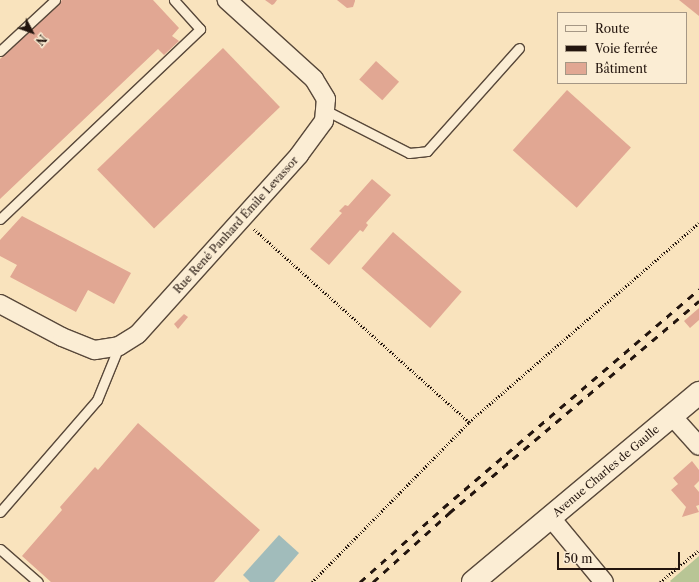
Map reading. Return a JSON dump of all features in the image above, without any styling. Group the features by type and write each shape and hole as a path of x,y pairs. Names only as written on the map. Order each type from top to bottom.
{"main road":[{"name":"Avenue Charles de Gaulle","path":"472,582 513,550 699,393"},
{"name":"Avenue Charles de Gaulle","path":"480,582 513,550"}],"street":[{"path":"227,0 314,79 326,100 325,110"},
{"name":"Rue René Panhard Émile Levassor","path":"0,304 62,337 95,350 119,346 138,334 299,155 324,121 325,110"},
{"path":"672,416 699,446"},
{"path":"551,518 604,582"}],"lane":[{"path":"0,51 55,0"},
{"path":"0,219 200,29 174,0"},
{"path":"325,110 409,152 427,151 519,48"},
{"path":"0,512 97,400 119,346"},
{"path":"0,549 38,582"}],"path":[{"path":"242,218 469,422"},
{"path":"312,582 469,422 699,224"},
{"path":"660,582 699,550"}],"green space":[{"path":"699,556 699,582 670,581"}],"water":[{"path":"279,535 299,553 274,582 250,582 243,575"}],"building":[{"path":"62,0 153,0 179,28 172,36 179,41 164,55 158,49 0,199 0,59"},
{"path":"265,0 277,0 272,5"},
{"path":"337,0 355,1 353,7 347,8"},
{"path":"679,0 699,0 699,16"},
{"path":"223,48 280,107 154,229 97,170"},
{"path":"376,61 399,82 382,100 359,80"},
{"path":"567,90 631,148 577,208 513,150"},
{"path":"372,179 391,195 366,223 368,225 363,232 360,230 329,265 310,249 342,213 339,211 345,205 348,206"},
{"path":"22,216 131,273 114,304 88,290 76,312 10,277 17,265 0,256 0,240"},
{"path":"393,232 462,292 430,328 362,268"},
{"path":"699,308 699,320 690,328 684,321"},
{"path":"184,314 188,317 178,329 174,324"},
{"path":"138,423 260,530 214,582 51,582 22,556 62,510 60,507 95,467 98,470"},
{"path":"692,461 699,470 699,481 694,486 699,492 699,505 696,506 699,512 682,517 686,507 671,490 678,484 673,478"}],"railway":[{"path":"360,582 443,508 699,289"},
{"path":"373,582 449,513 699,301"}]}
